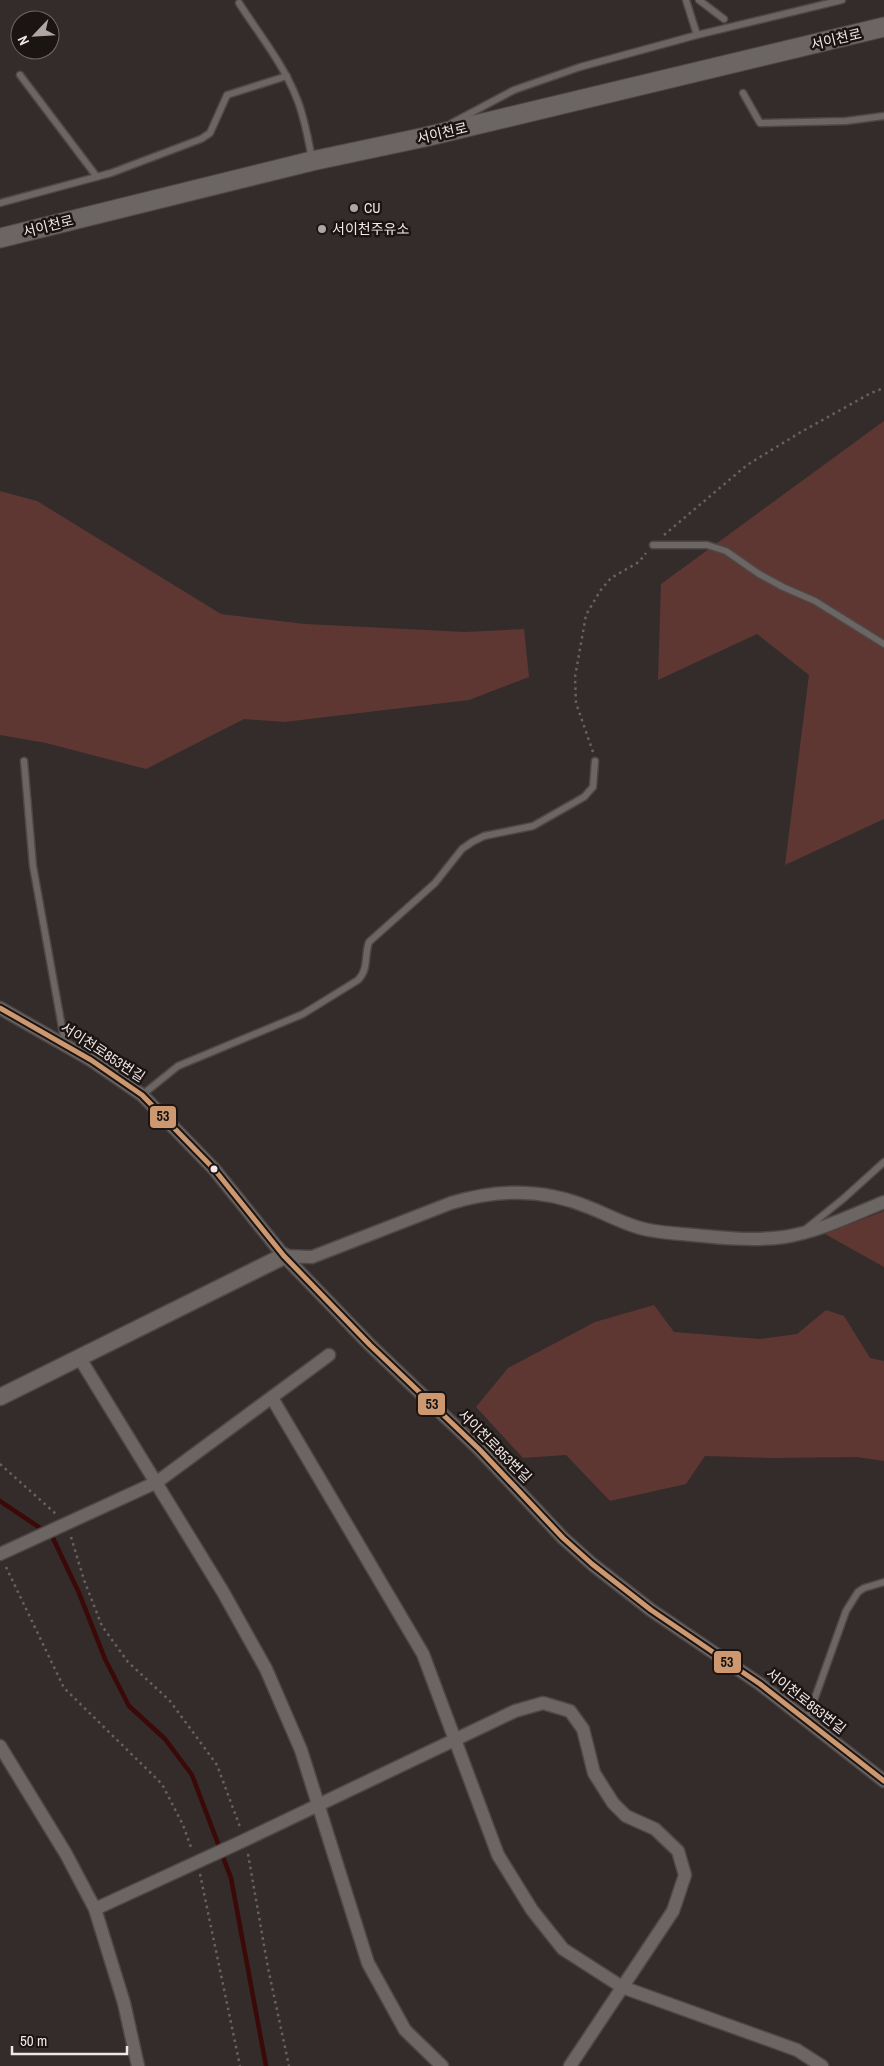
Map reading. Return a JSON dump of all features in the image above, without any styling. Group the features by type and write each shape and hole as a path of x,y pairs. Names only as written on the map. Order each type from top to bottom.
{"main road":[{"name":"서이천로","path":"0,238 312,161 425,137 884,27"}],"street":[{"name":"서이천로853번길","path":"0,1008 65,1044 142,1095 214,1168 284,1256 370,1345 479,1449 564,1538 592,1564 651,1610 760,1684 884,1781"},
{"path":"0,1397 284,1256 312,1257 451,1203 472,1197 520,1192 540,1193 564,1198 637,1228 699,1235 767,1238 801,1233 884,1202"},
{"path":"2,1558 28,1542 157,1482 329,1355"},
{"path":"79,1358 157,1482 266,1668 301,1750 368,1963 405,2030 442,2066"},
{"path":"272,1398 423,1654 498,1855 532,1910 563,1949 622,1987 797,2050 822,2066"},
{"path":"95,1908 210,1857 515,1711 544,1703 570,1711 583,1729 594,1773 613,1803 626,1816 655,1829 678,1851 685,1874 673,1911 570,2066"},
{"path":"0,1746 66,1854 95,1908 124,2003 138,2066"}],"lane":[{"path":"686,0 698,35"},
{"path":"699,0 724,19"},
{"path":"425,137 514,90 580,67 698,35 842,0"},
{"path":"239,3 287,76 306,125 312,161"},
{"path":"20,75 97,177"},
{"path":"0,203 97,177 201,139 210,133 227,95 287,76"},
{"path":"743,93 760,123 846,121 884,116"},
{"path":"653,545 707,545 726,551 759,574 815,601 884,644"},
{"path":"24,761 33,866 65,1044"},
{"path":"142,1095 178,1066 304,1014 358,980 364,974 366,951 370,942 435,883 462,849 484,836 533,826 584,797 593,787 595,761"},
{"path":"801,1233 884,1162"},
{"path":"806,1721 846,1611 858,1592 864,1588 884,1582"}],"path":[{"path":"0,1464 63,1525 102,1626 128,1662 170,1701 217,1765 243,1841 289,2066"},
{"path":"2,1558 64,1688 162,1784 183,1825 197,1863 240,2066"}],"shaded area":[{"path":"884,421 884,819 785,865 809,675 757,634 658,680 661,584"},
{"path":"0,491 37,501 221,614 305,624 465,632 524,629 529,677 469,700 284,722 244,719 146,769 46,743 0,735"},
{"path":"884,1211 884,1267 825,1234"},
{"path":"654,1305 674,1332 760,1339 797,1334 826,1310 844,1316 870,1358 884,1361 884,1461 857,1457 768,1458 705,1456 686,1484 610,1501 566,1455 523,1458 476,1407 508,1368 595,1322"}],"waterway":[{"path":"0,1501 52,1536 79,1593 105,1659 129,1706 165,1739 192,1775 231,1878 266,2066"}],"transit line":[{"name":"53","path":"0,1008 91,1060 142,1095 214,1169 284,1256 370,1345 479,1449 563,1538 592,1564 651,1610 760,1684 884,1781"}],"place":[{"name":"CU","path":"354,208"},
{"name":"서이천주유소","path":"322,229"}]}
